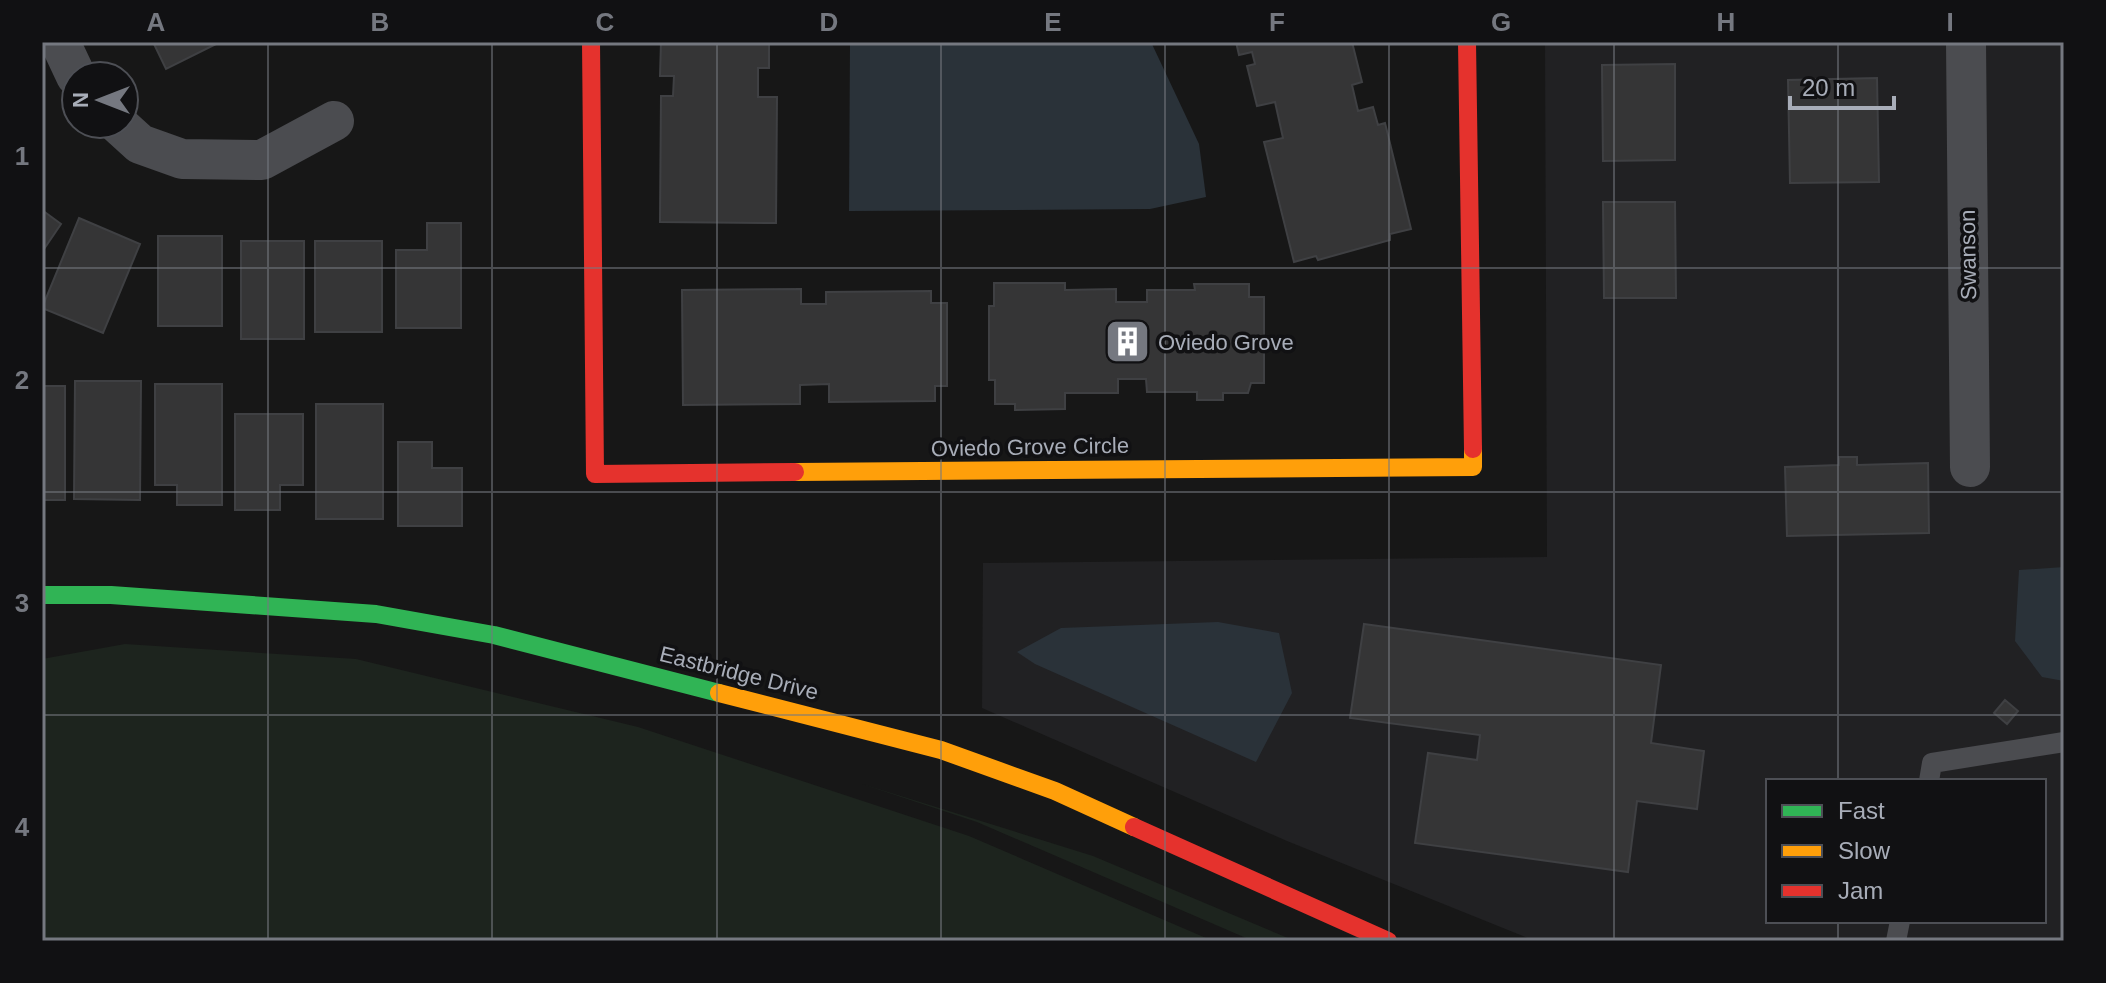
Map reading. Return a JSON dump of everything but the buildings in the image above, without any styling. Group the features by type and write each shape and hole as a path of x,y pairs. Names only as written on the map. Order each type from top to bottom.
{"street":[{"name":"Oviedo Grove Circle","path":"591,42 595,474 1473,467 1467,42"},
{"name":"Swanson","path":"1966,42 1970,467"},
{"path":"136,140 182,159 262,160 334,121"},
{"name":"Eastbridge Drive","path":"42,595 111,595 376,614 494,635 941,750 1055,791 1388,941"}],"lane":[{"path":"1929,779 1932,763 2064,742"}],"shaded area":[{"path":"850,42 1151,42 1199,144 1206,197 1150,209 849,211"},
{"path":"1545,42 2064,42 2064,941 1535,941 1287,841 982,708 983,563 1547,557"},
{"path":"2064,567 2064,681 2042,677 2015,641 2019,570"},
{"path":"1218,622 1279,633 1292,693 1256,762 1035,664 1017,652 1061,628"},
{"path":"125,644 356,659 638,727 969,836 1213,941 42,941 42,659"},
{"path":"862,784 1093,856 1295,941 1253,941 977,822"}],"traffic: fast":[{"path":"42,595 111,595 376,614 494,635 719,693"}],"traffic: slow":[{"path":"795,472 1473,467 1473,449"},
{"path":"719,693 941,750 1055,791 1134,827"}],"traffic: jam":[{"path":"591,42 595,474 795,472"},
{"path":"1467,42 1473,449"},
{"path":"1134,827 1388,941"}],"place":[{"name":"Oviedo Grove","path":"1127,342"}]}
